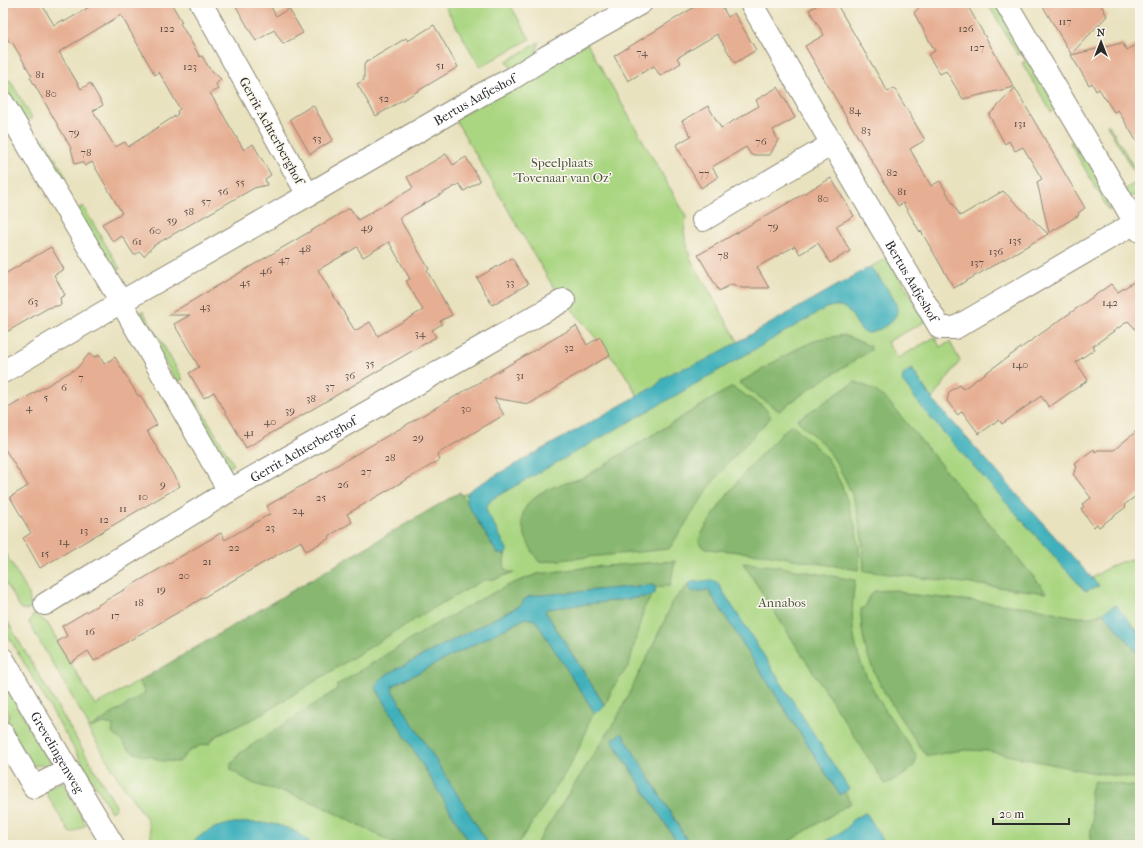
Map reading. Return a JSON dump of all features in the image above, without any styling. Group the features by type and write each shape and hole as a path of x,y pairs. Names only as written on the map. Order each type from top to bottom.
{"street":[{"name":"Gerrit Achterberghof","path":"3,372 308,194 201,3"},
{"name":"Bertus Aafjeshof","path":"308,194 482,94 513,78 546,57 641,3"},
{"name":"Bertus Aafjeshof","path":"751,3 940,328 955,328 1138,224 1006,3"},
{"path":"4,109 121,302 229,491"},
{"path":"704,220 832,144"},
{"name":"Gerrit Achterberghof","path":"45,604 229,491 564,300"},
{"name":"Grevelingenweg","path":"3,658 113,845"},
{"path":"3,734 34,787 68,770"}],"green space":[{"path":"443,3 509,3 530,39 480,67"},
{"path":"995,3 1024,52 1018,55 989,6"},
{"path":"539,42 535,59 514,71 506,62"},
{"name":"Annabos","path":"587,43 686,216 684,232 690,258 739,343 880,278 870,267 888,258 926,321 887,342 898,358 935,337 940,347 950,342 960,361 932,399 912,369 907,372 1083,589 1085,591 1099,585 1092,578 1109,568 1127,560 1140,558 1140,845 153,845 147,819 121,783 87,727 89,726 29,623 33,615 36,614 48,624 95,705 139,681 143,688 194,654 471,490 489,488 642,394 638,396 623,371 552,285 455,119"},
{"path":"1029,59 1057,109 1051,112 1022,63"},
{"path":"10,80 32,118 26,122 3,83"},
{"path":"1107,125 1109,125 1140,178 1140,194 1137,196 1128,196 1125,189 1139,181"},
{"path":"44,139 66,177 60,181 37,142"},
{"path":"1076,140 1113,204 1109,211 1070,143"},
{"path":"83,206 120,269 113,273 77,210"},
{"path":"143,311 183,379 177,382 137,315"},
{"path":"844,335 870,346 871,350 811,388 779,411 739,383 793,351 818,339"},
{"path":"855,382 873,390 889,402 1047,593 864,571 862,538 856,505 847,483 825,446 797,420"},
{"path":"732,387 764,407 771,417 729,462 712,483 669,549 539,562 528,543 523,528 523,513 531,500 545,491 590,474"},
{"path":"195,399 234,465 227,468 189,403"},
{"path":"792,424 828,459 842,486 855,525 860,554 858,570 771,555 707,549 700,544 699,539 702,533 739,480 770,445"},
{"path":"460,492 497,553 504,555 506,553 504,561 505,569 509,572 514,572 496,579 484,580 430,610 257,717 216,736 209,744 199,746 188,752 179,762 161,761 150,756 135,753 127,748 121,740 112,733 113,725 104,723 90,728 145,693 139,681"},
{"path":"3,549 29,594 31,608 29,610 21,609 3,579"},
{"path":"675,561 670,586 655,587 651,585 537,595 525,599 521,605 389,673 378,681 376,688 471,845 397,845 317,804 291,794 254,784 231,770 231,764 240,753 337,689 337,685 429,628 509,585 537,574 591,567"},
{"path":"743,563 774,566 855,580 852,619 855,642 859,657 880,701 916,755 916,761 910,770 885,784"},
{"path":"689,584 690,589 693,592 708,590 711,594 839,794 845,792 851,803 783,845 690,845 655,787 612,741 679,845 538,845 537,843 617,718 668,613 671,603"},
{"path":"897,590 906,594 1029,607 1079,617 1089,617 1103,612 1140,655 1140,779 1090,772 987,751 965,750 931,756 926,755 886,695 873,668 864,640 861,609 865,607 869,597 874,591"},
{"path":"652,596 644,608 629,665 612,689 605,706 545,611 546,609"},
{"path":"3,614 116,806 111,812 3,627"},
{"path":"526,618 535,619 595,713 588,723 581,744 567,770 517,845 489,845 392,692 392,686"},
{"path":"3,681 51,763 46,765 31,766 7,724 9,714 3,705"},
{"path":"62,781 86,825 72,833 69,832 45,791"},
{"path":"1094,781 1140,787 1140,845 1090,845 1093,820 1090,790"}],"water":[{"path":"870,267 886,287 896,304 896,315 888,324 874,332 864,332 849,311 843,307 836,306 826,308 666,401 492,499 486,507 487,512 507,549 507,552 504,555 497,553 466,502 467,494 471,489 657,385 662,379 673,372 704,361"},
{"path":"912,369 932,399 1099,586 1085,591 927,414 902,381 903,375"},
{"path":"712,580 717,582 849,789 840,795 711,594 708,590 693,592 690,589 689,584 691,582"},
{"path":"651,585 656,589 652,596 547,609 545,611 605,706 595,713 535,620 526,618 392,686 393,692 489,845 471,845 376,688 378,681 389,673 521,605 525,599 530,596"},
{"path":"1116,605 1140,634 1140,655 1103,612"},
{"path":"622,733 690,845 679,845 612,740"},
{"path":"864,813 867,814 886,845 820,845 847,828 852,820"},
{"path":"234,823 266,823 285,827 303,837 312,845 191,845 200,836 210,830"}],"building":[{"path":"3,3 41,3 54,25 63,20 64,22 96,3 171,3 182,22 180,23 200,57 202,56 209,68 221,79 216,84 218,89 210,93 244,150 253,144 271,175 265,179 267,185 254,188 163,240 153,246 144,256 140,252 134,255 122,236 113,242 102,224 122,213 92,162 85,166 82,162 75,164 71,148 30,77 32,76 12,42 10,43 3,31","holes":["121,15 155,75 159,72 180,109 177,111 178,114 128,147 125,142 115,147 93,111 103,105 90,83 81,89 59,52"]},
{"path":"234,3 269,3 276,16 289,9 303,33 283,44 274,30 256,41"},
{"path":"701,3 720,3 728,17 734,13 756,50 735,63 717,34 677,58 681,63 660,76 654,66 628,81 614,56"},
{"path":"821,3 836,3 888,92 894,88 925,140 910,149 931,186 940,181 960,216 1003,191 1048,234 954,288 903,203 898,206 805,46 824,35 809,10"},
{"path":"923,3 966,3 1014,87 963,99 946,71 940,74 928,55 935,51 914,13"},
{"path":"1041,3 1100,3 1107,16 1071,54"},
{"path":"434,25 458,67 376,116 357,84 364,80 365,63 406,38 408,41"},
{"path":"1140,42 1140,147 1118,110 1114,112 1099,89 1096,91 1092,83 1089,85 1071,55 1122,43 1127,50"},
{"path":"778,87 795,118 773,130 778,140 770,155 751,155 746,147 712,167 718,177 701,188 676,145 691,136 682,121 708,106 721,128 759,106 756,100"},
{"path":"1015,88 1085,208 1078,213 1079,215 1049,233 1037,182 1042,179 1023,147 1015,151 1009,141 1005,144 989,115"},
{"path":"313,105 333,140 310,154 290,119"},
{"path":"446,154 453,165 466,157 480,181 464,191 459,184 399,218 429,269 427,271 452,315 440,321 442,324 432,330 436,337 246,448 214,392 204,398 189,373 199,367 174,324 190,315 168,315 350,208 358,220 413,188 407,177","holes":["389,242 410,279 406,281 423,310 378,336 370,322 355,331 318,270 357,247 363,257"]},
{"path":"831,178 854,216 836,226 850,251 830,263 818,243 800,254 795,246 757,267 769,288 742,288 732,284 719,291 698,255"},
{"path":"51,247 64,269 54,275 65,295 60,298 61,305 48,308 3,334 3,275"},
{"path":"512,258 528,284 492,305 477,278"},
{"path":"1140,278 1140,334 1128,321 1093,346 1095,349 1076,362 1088,380 1049,407 1041,396 1002,424 999,420 979,434 962,411 958,415 947,401 949,392 960,385 963,389 1111,284 1118,292"},
{"path":"576,326 587,345 600,337 610,355 529,404 494,398 504,415 437,454 440,460 347,514 352,522 329,536 330,538 306,551 301,541 94,661 88,651 70,663 57,642 67,636 62,626 221,533 225,540 270,514 267,506"},
{"path":"89,354 95,357 99,355 104,364 115,357 138,396 140,395 157,425 147,431 180,486 40,568 23,538 31,533 10,497 28,486 3,446 3,411 77,368"},
{"path":"1140,428 1140,493 1124,505 1126,507 1099,527 1097,524 1094,527 1081,509 1084,507 1082,504 1091,498 1073,474 1077,468 1075,463 1094,449 1095,452 1098,450 1114,450"}],"park label":[{"name":"Speelplaats 'Tovenaar van Oz'","path":"562,170"}]}
